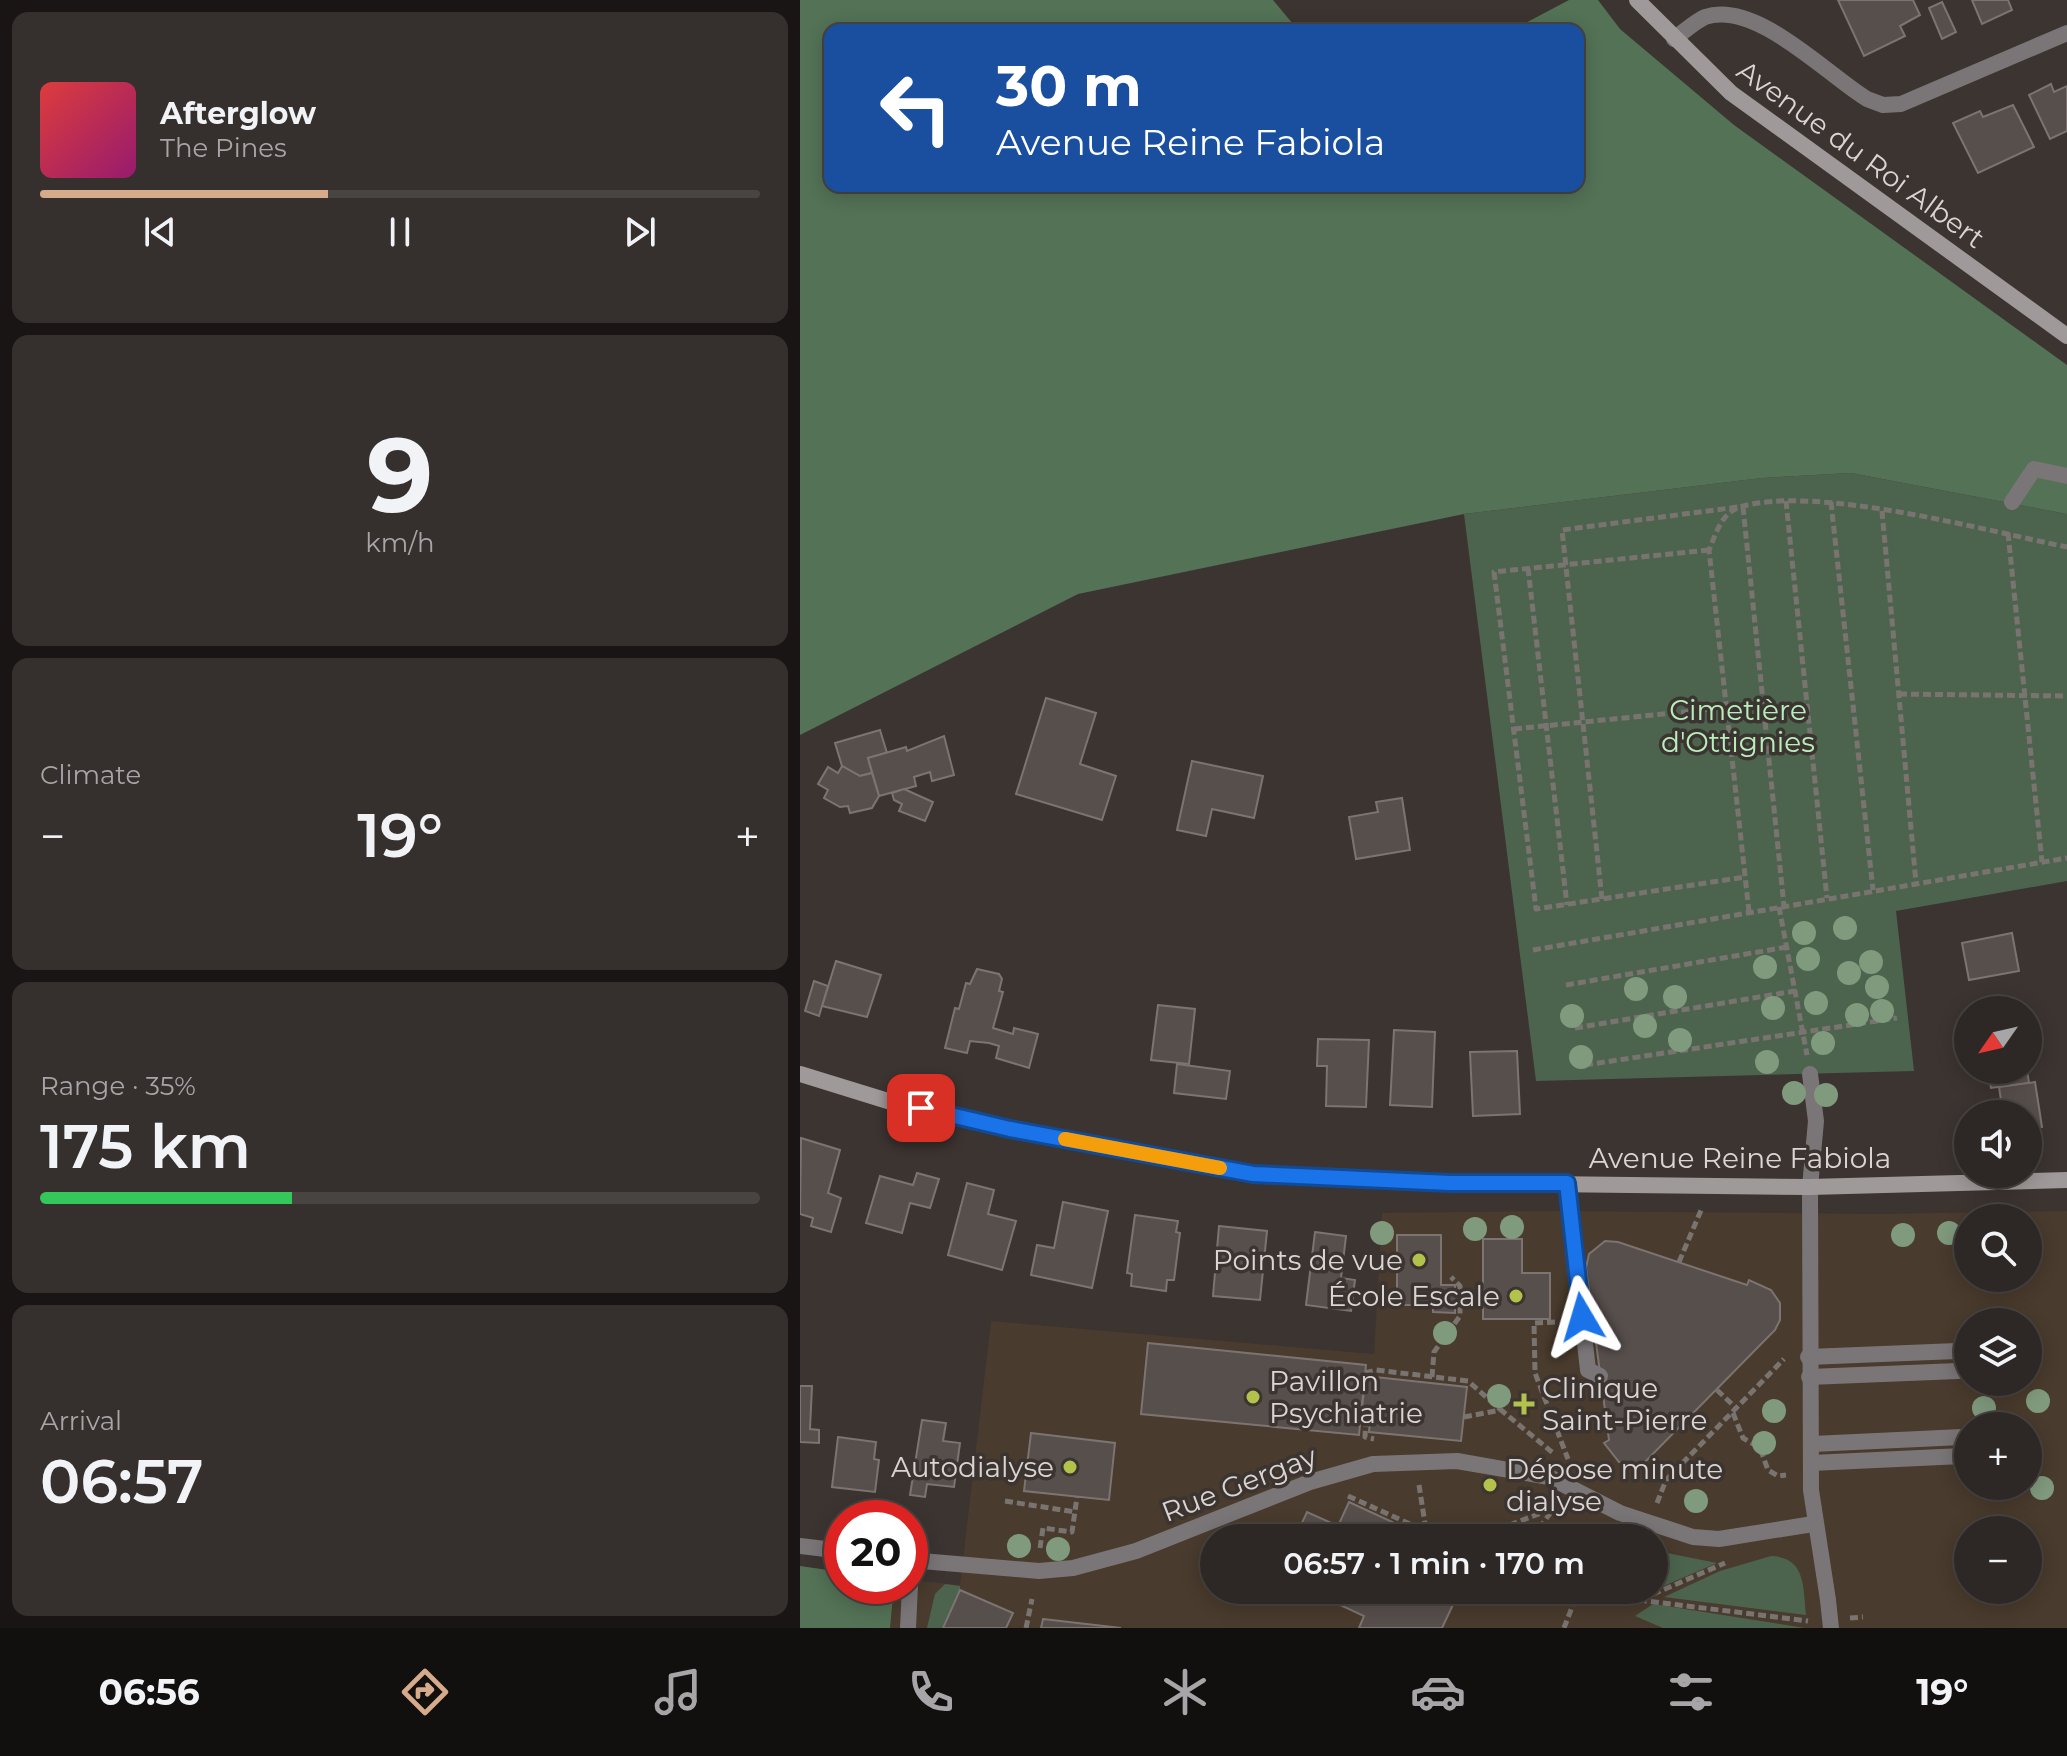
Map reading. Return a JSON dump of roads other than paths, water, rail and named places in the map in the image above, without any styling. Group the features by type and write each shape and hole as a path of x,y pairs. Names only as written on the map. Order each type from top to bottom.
{"street":[{"name":"Avenue du Roi Albert","path":"1637,0 1731,93 2067,336"},
{"path":"1674,39 1706,16 1740,12 1772,27 1867,99 1883,105 1901,104 2067,33"},
{"path":"2012,502 2034,469 2067,476"},
{"name":"Avenue Reine Fabiola","path":"800,1074 891,1102 1010,1129 1253,1174 1450,1183 1810,1187 2067,1180"},
{"path":"1810,1074 1816,1121 1810,1187 1808,1357 1813,1524 1831,1628"},
{"path":"1567,1183 1588,1370 1600,1376"},
{"path":"1808,1357 1954,1351"},
{"path":"1809,1377 1954,1371"},
{"path":"1812,1444 1954,1437"},
{"path":"1811,1463 1954,1456"},
{"name":"Rue Gergay","path":"928,1561 1039,1571 1073,1568 1136,1551 1310,1482 1373,1464 1457,1461 1549,1477 1620,1513 1693,1537 1719,1539 1813,1524"},
{"path":"800,1546 824,1549"},
{"path":"908,1628 909,1604"}],"place":[{"name":"Points de vue","path":"1419,1260"},
{"name":"École Escale","path":"1516,1296"},
{"name":"Pavillon Psychiatrie","path":"1253,1397"},
{"name":"Clinique Saint-Pierre","path":"1524,1404"},
{"name":"Autodialyse","path":"1070,1467"},
{"name":"Dépose minute dialyse","path":"1490,1485"}],"park label":[{"name":"Cimetière d'Ottignies","path":"1738,726"}]}
